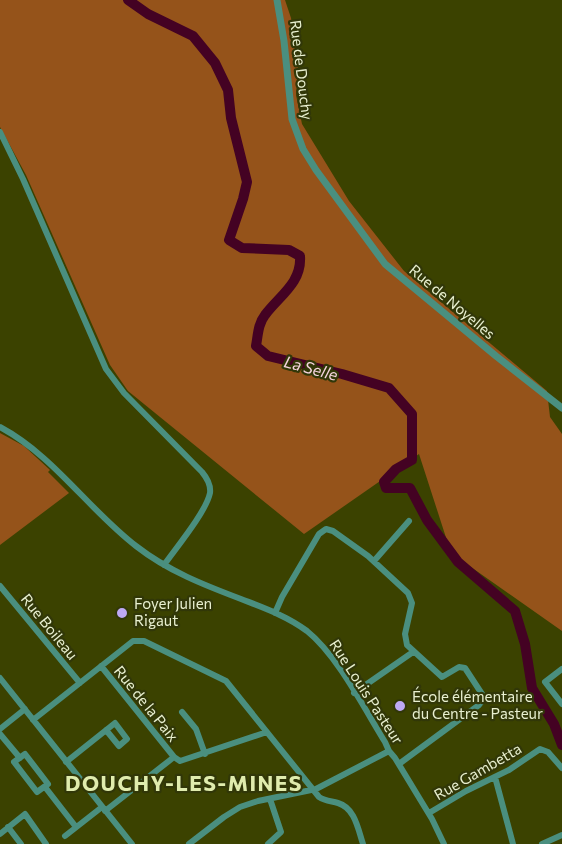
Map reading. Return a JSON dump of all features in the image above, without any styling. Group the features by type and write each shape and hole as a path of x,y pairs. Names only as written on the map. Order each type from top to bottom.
{"street":[{"name":"Rue de Douchy","path":"277,0 293,125 309,160 339,203"},
{"path":"0,132 26,184 109,374 120,390 207,479 210,493 204,507 164,565"},
{"name":"Rue de Noyelles","path":"339,203 385,264 496,357 562,408"},
{"name":"Rue Louis Pasteur","path":"0,427 31,446 128,540 164,565 190,579 275,613 297,624 313,637 333,660 399,764 429,813 444,844"},
{"path":"374,561 409,521"},
{"path":"275,613 318,534 324,530 333,531 374,561 400,584 411,598 405,637 407,645 442,677 463,667 482,694 482,702 399,764"},
{"name":"Rue Boileau","path":"0,586 80,683"},
{"path":"33,720 133,641 144,640 224,679 322,800 346,807 356,822 363,844"},
{"path":"354,693 413,652"},
{"name":"Rue de la Paix","path":"101,666 174,757 182,761 267,732"},
{"path":"562,669 545,682 562,704"},
{"path":"0,678 132,844"},
{"path":"0,729 25,709"},
{"name":"Rue de la Paix","path":"182,712 195,728 205,754"},
{"path":"66,762 106,730"},
{"path":"0,734 20,758"},
{"name":"Rue Gambetta","path":"429,813 495,777 538,750 544,749 548,752 562,768"},
{"path":"189,844 232,811 249,804 313,790 389,751"},
{"path":"25,754 48,784 38,792 14,762 20,758 25,754"},
{"path":"65,836 174,757"},
{"path":"495,777 513,844"},
{"path":"45,787 76,827"},
{"path":"268,844 281,832 270,799"},
{"path":"0,834 25,814 46,844"},
{"path":"8,827 21,844"},
{"path":"542,844 562,835"}],"shaded area":[{"path":"0,0 285,0 291,18 298,65 296,95 302,124 349,201 404,271 547,391 550,417 562,434 562,631 451,553 419,454 304,534 128,391 110,365 26,175 0,127"},
{"path":"0,433 24,446 50,470 48,472 69,493 0,545"}],"waterway":[{"name":"La Selle","path":"128,0 148,14 193,36 215,63 228,90 231,118 247,182 229,240 242,248 289,250 300,256 300,266 293,282 263,318 256,346 268,356 389,388 412,414 412,460 396,469 384,482 386,488 410,488 427,520 458,562 515,611 525,644 532,688 554,724 562,745"}],"place":[{"name":"Foyer Julien Rigaut","path":"122,613"},
{"name":"École élémentaire du Centre - Pasteur","path":"400,706"}],"district":[{"name":"DOUCHY-LES-MINES","path":"184,784"}]}
